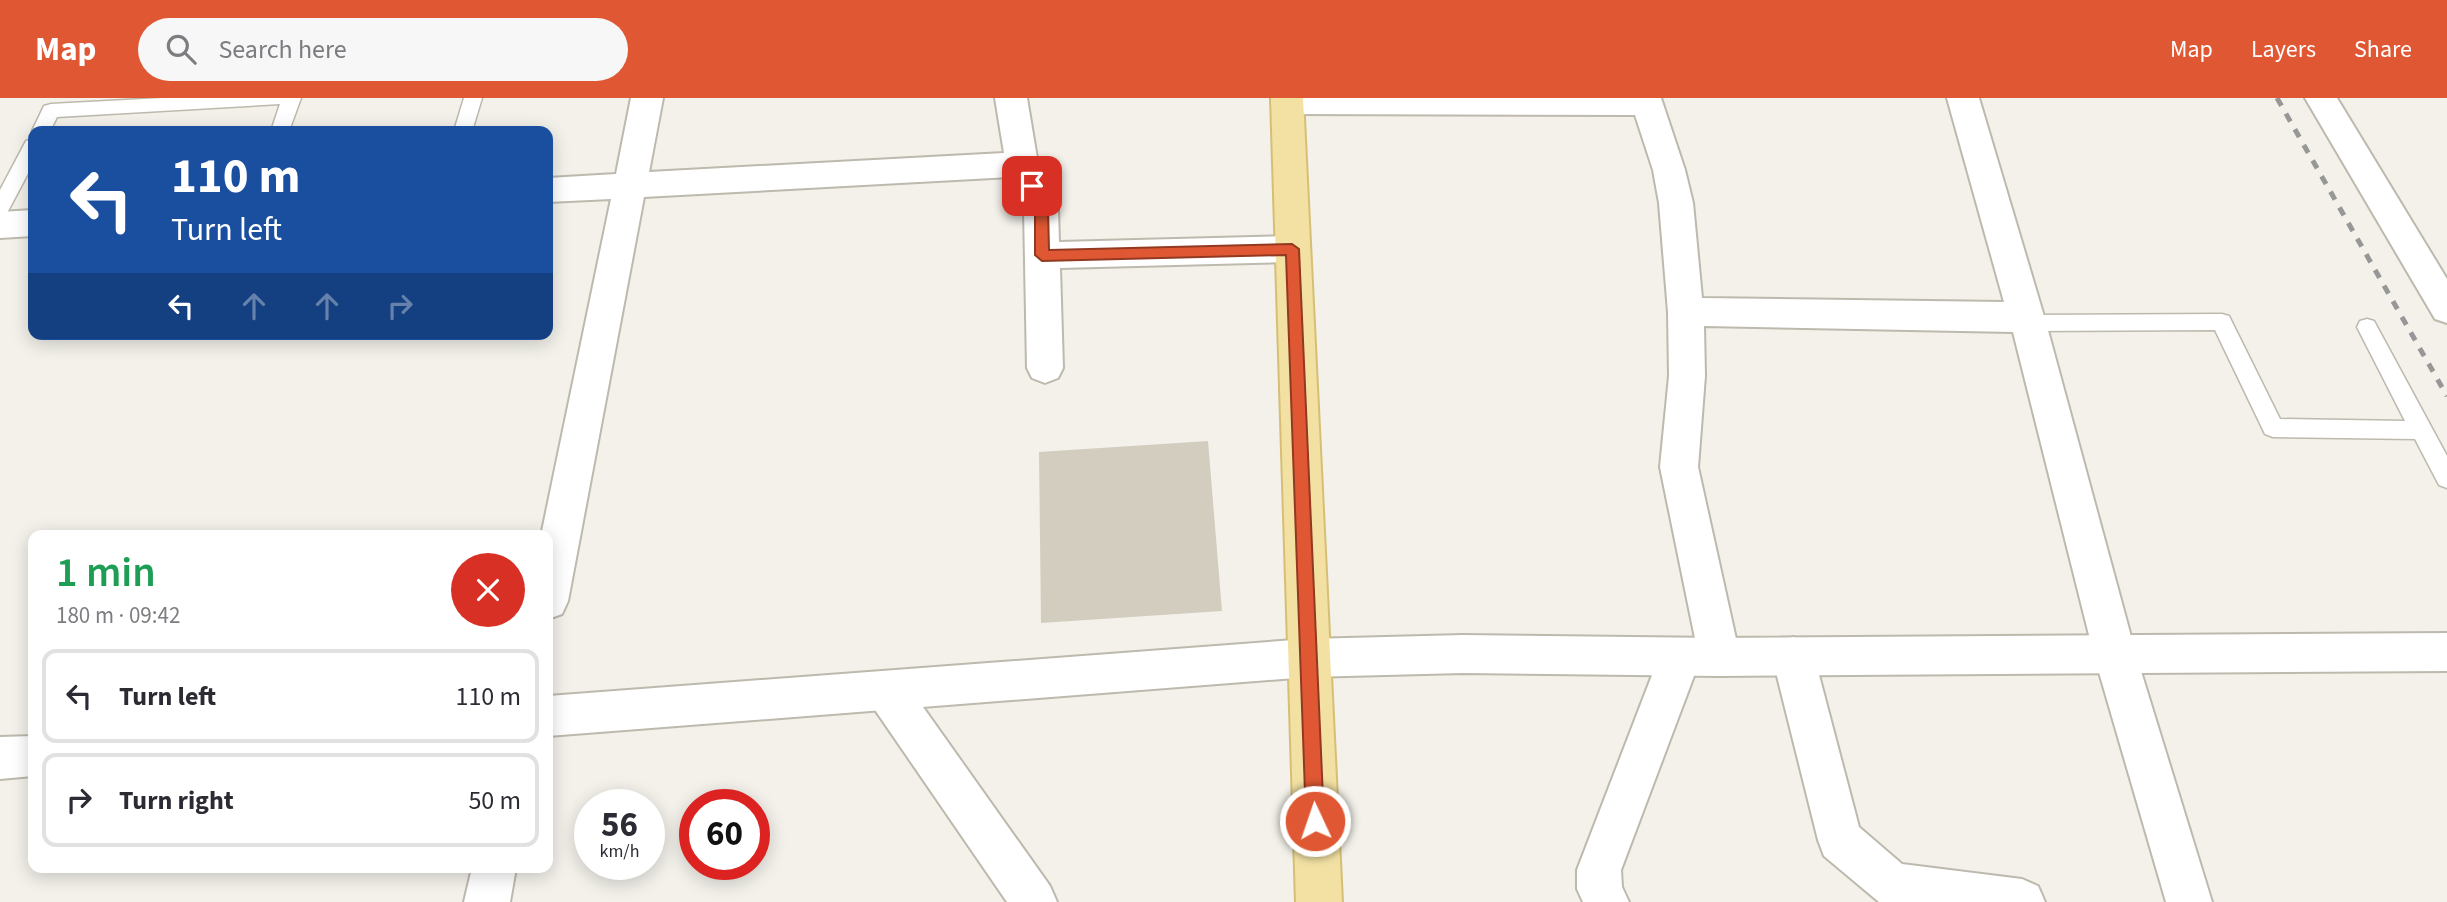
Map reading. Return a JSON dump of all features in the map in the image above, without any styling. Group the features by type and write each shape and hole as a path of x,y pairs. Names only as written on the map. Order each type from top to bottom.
{"main road":[{"path":"1287,101 1319,902"}],"street":[{"path":"553,576 647,98"},
{"path":"1011,98 1022,164 1041,209 1045,368"},
{"path":"1963,98 2028,323 2115,655 2189,902"},
{"path":"2321,98 2447,309"},
{"path":"1287,101 1647,101 1669,170 1676,203 1686,312 1687,376 1679,467 1699,657 1599,870 1600,889 1606,902"},
{"path":"553,190 1022,164"},
{"path":"0,225 28,223"},
{"path":"1042,255 1292,249"},
{"path":"1686,312 2008,316 2028,323"},
{"path":"553,716 1308,658 1463,654 1699,657 2447,652"},
{"path":"1793,656 1840,840 1892,885 2022,902"},
{"path":"886,690 1034,902"},
{"path":"0,758 28,756"},
{"path":"487,902 493,873"}],"lane":[{"path":"44,126 51,111 279,98"},
{"path":"282,126 292,98"},
{"path":"465,126 473,98"},
{"path":"0,208 28,155"},
{"path":"2028,323 2222,321 2273,428 2422,430"},
{"path":"2367,327 2447,478"}],"building":[{"path":"1208,441 1222,611 1041,623 1039,452"}],"railway":[{"path":"2277,98 2447,396"}],"route":[{"path":"1032,186 1041,209 1042,255 1292,249 1315,821"}]}
